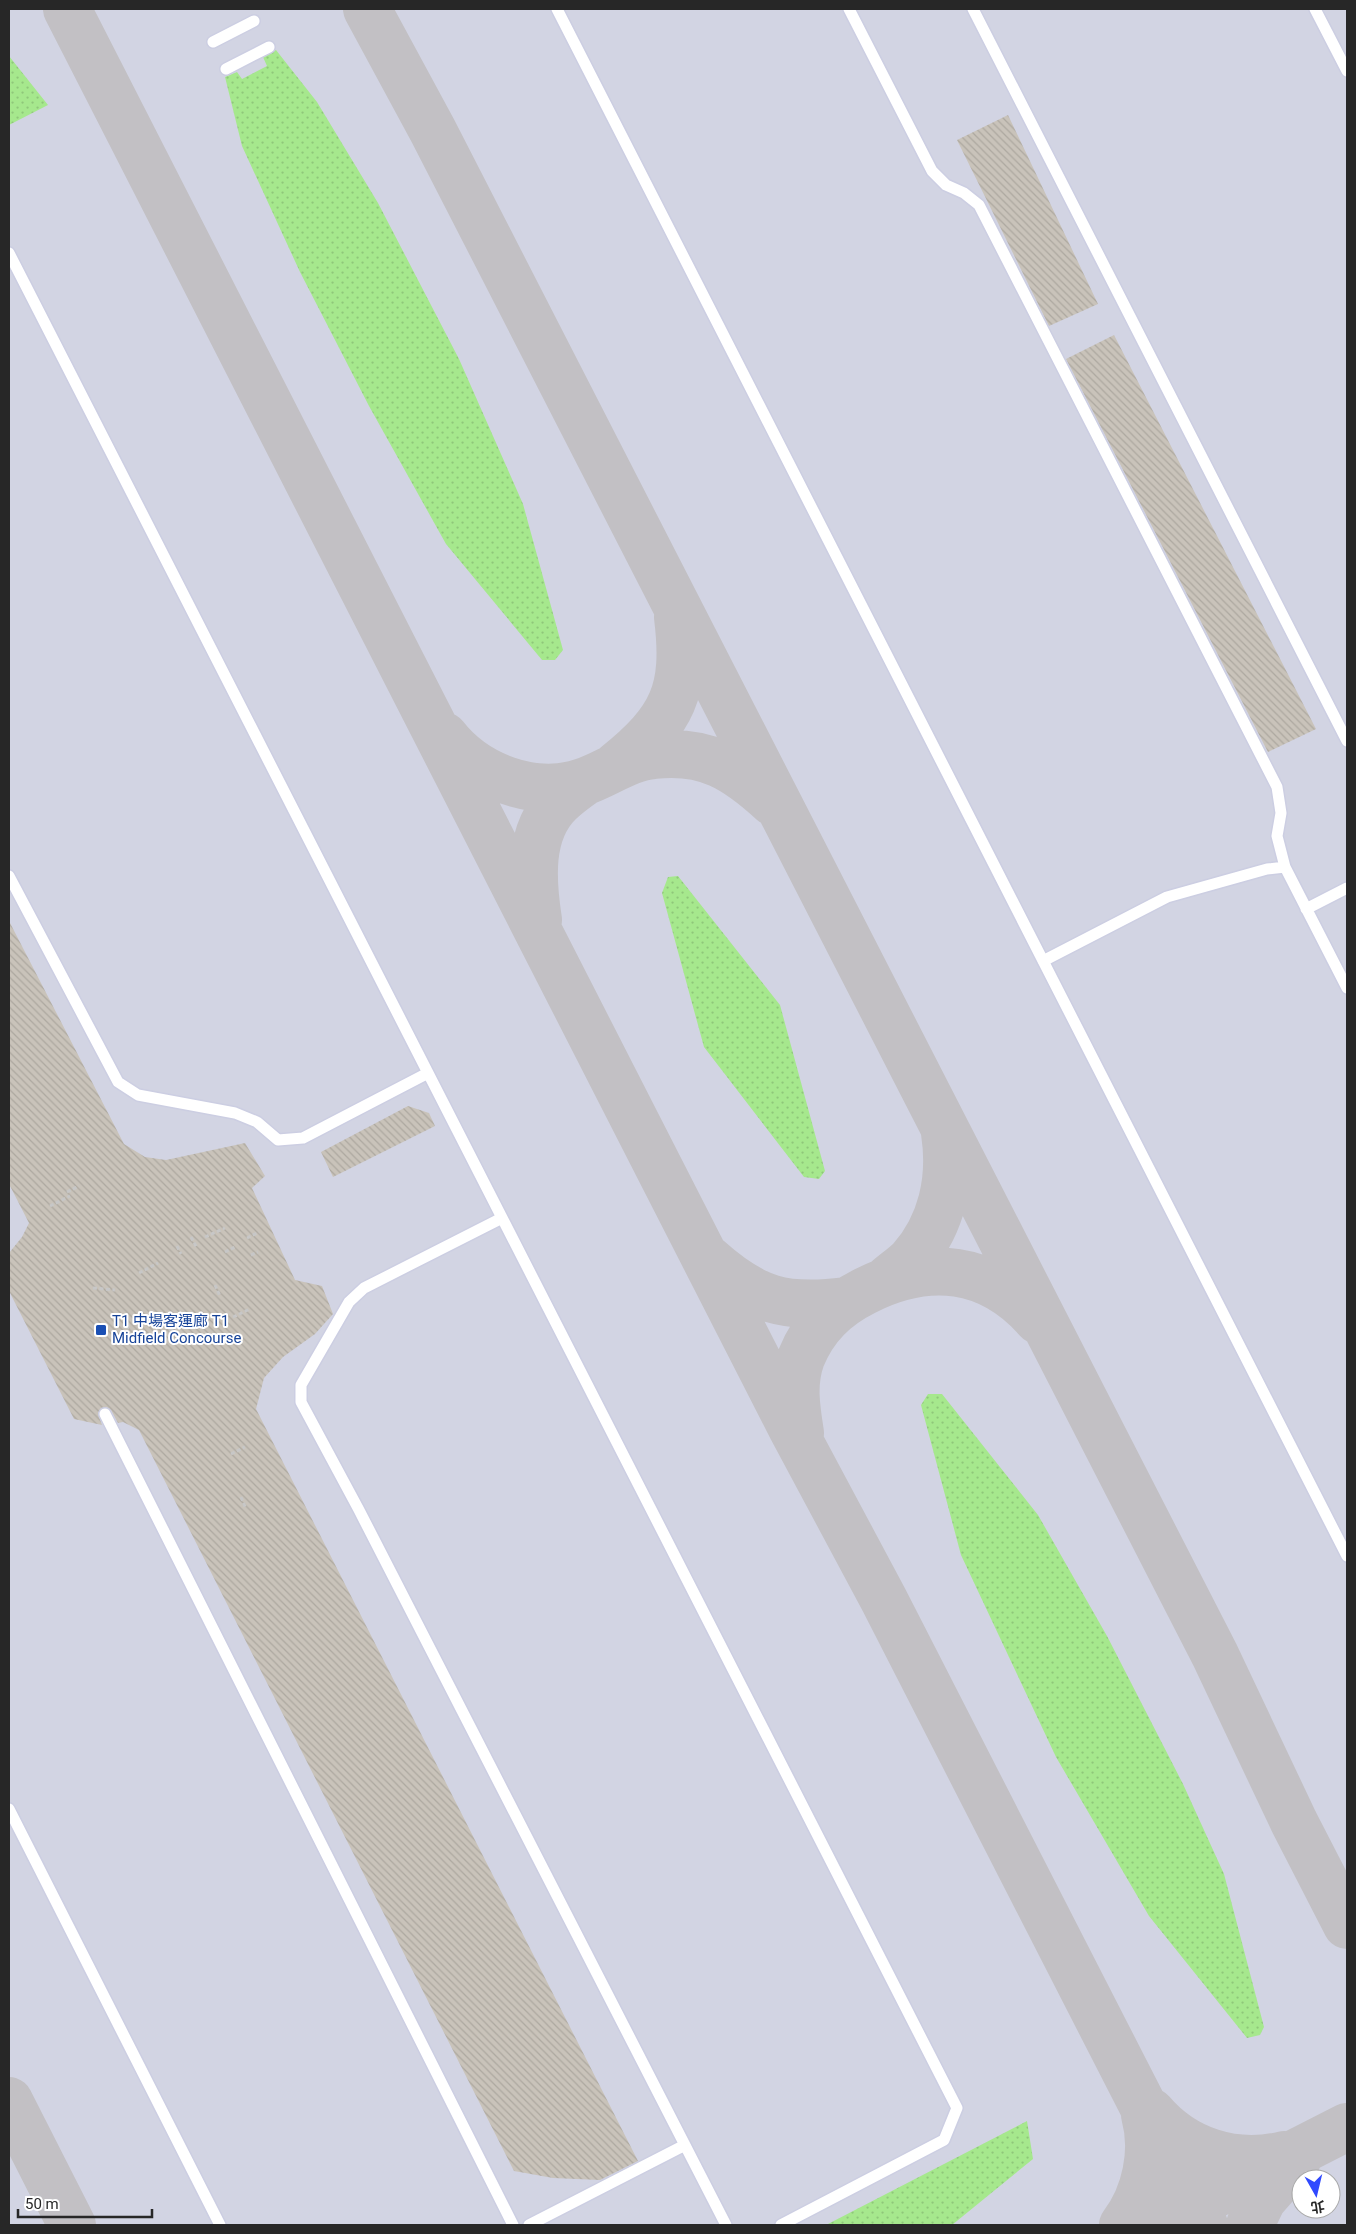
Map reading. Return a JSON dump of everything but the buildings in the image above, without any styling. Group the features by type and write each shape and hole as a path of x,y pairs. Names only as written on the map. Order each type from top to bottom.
{"lane":[{"path":"557,9 1347,1556"},
{"path":"849,9 932,171 946,185 964,193 979,205 1277,787 1281,813 1277,836 1285,866 1347,988"},
{"path":"973,9 1347,741"},
{"path":"1315,9 1347,71"},
{"path":"212,42 254,21"},
{"path":"226,68 269,47"},
{"path":"9,253 957,2108 944,2140 781,2225"},
{"path":"1043,961 1167,897 1267,869 1285,866"},
{"path":"9,876 118,1082 138,1095 235,1113 257,1122 278,1140 303,1138 428,1073"},
{"path":"1306,908 1347,888"},
{"path":"502,1218 364,1288 349,1302 300,1385 301,1402 363,1518 726,2225"},
{"path":"105,1414 513,2225"},
{"path":"9,1809 220,2225"},
{"path":"529,2225 685,2145"}],"path":[{"path":"50,1206 79,1186"},
{"path":"205,1237 225,1228"},
{"path":"247,1238 259,1232"},
{"path":"191,1237 197,1248"},
{"path":"177,1246 181,1254"},
{"path":"226,1252 235,1247"},
{"path":"251,1256 258,1252"},
{"path":"139,1273 158,1263"},
{"path":"215,1285 220,1296"},
{"path":"93,1288 115,1290"},
{"path":"233,1317 250,1309"},
{"path":"123,1341 129,1324"},
{"path":"169,1331 178,1327"},
{"path":"231,1454 245,1447"},
{"path":"241,1498 246,1509"}],"shaded area":[{"path":"9,9 1347,9 1347,2225 9,2225"}],"green space":[{"path":"276,50 317,102 378,203 459,359 523,504 563,650 555,660 542,660 446,544 369,406 300,272 242,146 225,77 237,72 242,79 267,66 263,57"},
{"path":"9,56 48,105 9,125"},
{"path":"678,876 780,1005 825,1171 819,1179 804,1177 704,1047 662,893 668,877"},
{"path":"928,1394 942,1394 1038,1515 1107,1636 1183,1784 1224,1874 1264,2027 1260,2035 1247,2038 1149,1916 1056,1757 961,1555 921,1405"},
{"path":"1027,2121 1033,2159 952,2225 826,2225"}],"taxiway":[{"path":"67,9 792,1428 884,1600 1204,2225"},
{"path":"367,9 433,131 1215,1655 1294,1822 1347,1925"},
{"path":"616,766 651,734 672,702 680,665 678,617"},
{"path":"444,736 457,750 489,773 526,785 545,788 564,787 592,779 626,762 644,756 689,755 705,758 733,771 746,779 773,802"},
{"path":"538,920 534,889 537,842 549,814 559,802 584,782"},
{"path":"887,1280 911,1260 922,1246 937,1217 942,1201 947,1167 945,1133"},
{"path":"708,1259 741,1284 756,1293 772,1299 805,1304 846,1301"},
{"path":"800,1433 796,1405 796,1377 806,1347 819,1327 835,1310 865,1291 912,1274 957,1273 979,1278 1000,1288 1019,1302 1038,1320"},
{"path":"9,2101 72,2225"},
{"path":"1151,2112 1164,2126 1179,2137 1211,2153 1247,2159 1284,2155"},
{"path":"1123,2225 1138,2200 1143,2187 1149,2143 1145,2115"},
{"path":"1154,2225 1347,2127"},
{"path":"1250,2225 1262,2200 1297,2160"}],"place":[{"name":"T1 中場客運廊 T1 Midfield Concourse","path":"101,1330"}]}
